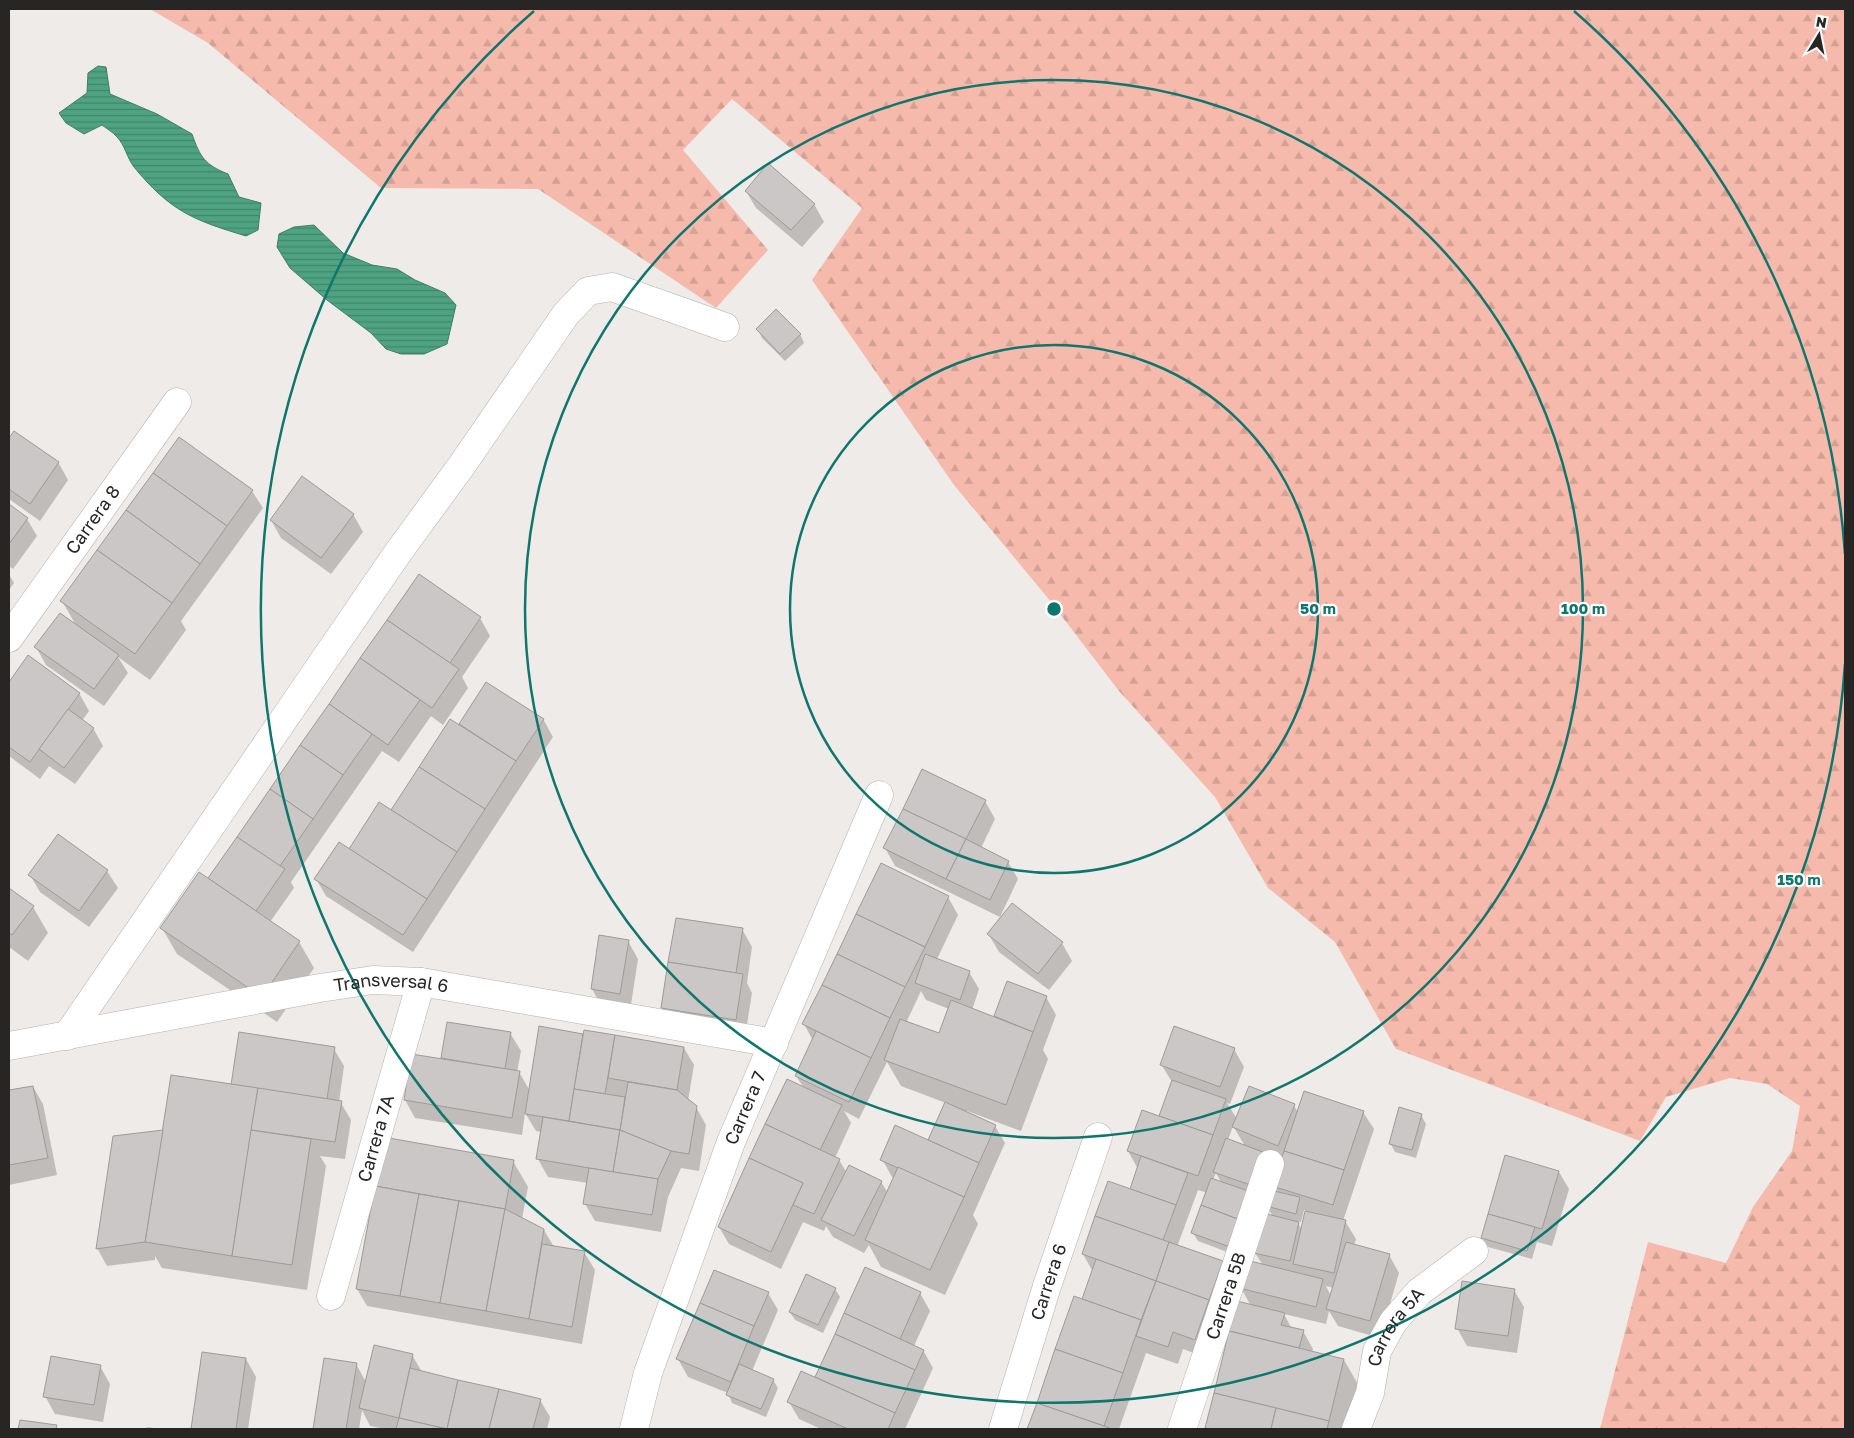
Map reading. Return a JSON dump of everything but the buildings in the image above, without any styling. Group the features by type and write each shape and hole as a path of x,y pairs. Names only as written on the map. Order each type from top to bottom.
{"street":[{"path":"67,1036 397,554 462,466 566,314 588,291 612,287 725,327"},
{"name":"Carrera 8","path":"9,638 177,402"},
{"name":"Carrera 7","path":"634,1429 648,1373 731,1142 879,795"},
{"name":"Transversal 6","path":"9,1046 329,986 373,980 421,982 774,1043"},
{"name":"Carrera 7A","path":"331,1296 421,982"},
{"name":"Carrera 6","path":"1003,1429 1047,1286 1098,1137"},
{"name":"Carrera 5B","path":"1182,1429 1270,1164"},
{"name":"Carrera 5A","path":"1356,1429 1370,1393 1377,1351 1393,1322 1419,1292 1474,1250"}],"green space":[{"path":"150,9 1845,9 1845,1429 1600,1429 1648,1242 1726,1263 1753,1207 1792,1151 1800,1106 1767,1084 1730,1078 1666,1097 1640,1141 1396,1049 1335,942 1268,888 1215,797 1119,691 1047,597 954,485 812,280 862,208 732,99 683,150 768,250 716,308 538,189 381,188 208,43"}],"shaded area":[{"path":"98,66 106,67 110,94 157,114 192,134 204,159 228,174 239,197 261,203 258,230 246,236 211,225 184,212 171,204 147,182 134,167 122,144 112,132 102,125 84,134 66,123 59,113 87,93 88,73"},
{"path":"314,225 343,253 372,265 397,269 415,280 445,293 456,305 447,344 424,354 401,354 386,349 371,333 327,300 290,268 277,247 279,234 294,227"}]}
